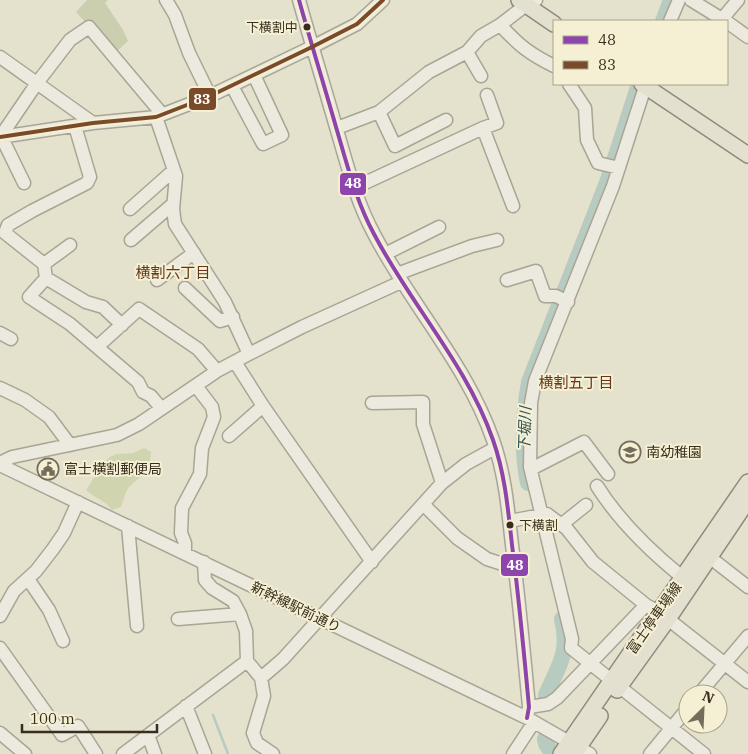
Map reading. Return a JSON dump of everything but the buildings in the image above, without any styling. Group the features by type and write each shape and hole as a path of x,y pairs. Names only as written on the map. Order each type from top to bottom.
{"main road":[{"path":"527,2 553,23"},
{"path":"644,85 748,155"},
{"name":"富士停車場線","path":"574,750 657,612 682,577 705,554 748,482"},
{"name":"富士停車場線","path":"657,612 748,500"}],"street":[{"path":"166,0 175,14 188,53 210,96"},
{"path":"300,0 312,48 362,209 399,278 471,389 482,411 496,448 505,483 510,521 530,716 513,754"},
{"path":"1,136 159,116 210,96 312,48 357,24 383,0"},
{"path":"670,20 679,0"},
{"path":"691,0 723,20"},
{"path":"726,20 738,0"},
{"path":"336,128 379,112 429,72 467,52 481,36 500,25 527,2"},
{"path":"728,23 748,37"},
{"path":"500,25 521,47 553,66"},
{"path":"1,136 37,83 70,40 89,27 159,116 176,176 175,224 233,317 250,354"},
{"path":"467,52 481,76"},
{"path":"0,57 93,123"},
{"path":"232,86 263,144 282,135 254,75"},
{"path":"570,85 586,108 587,140 598,163 614,167"},
{"path":"644,85 535,381 531,402 529,446 531,469 537,516 572,639 571,648 704,754"},
{"path":"354,188 482,128 497,123 487,95"},
{"path":"379,112 395,146 446,120"},
{"path":"76,126 90,177 87,183 8,225 5,233 44,264 46,278 29,297 70,324 138,382 142,392 151,396 161,408"},
{"path":"482,128 513,206"},
{"path":"1,136 24,183"},
{"path":"130,209 174,170"},
{"path":"131,240 174,204"},
{"path":"385,254 439,227"},
{"path":"0,464 12,457 117,435 139,424 217,372 302,327 399,278 472,246 497,240"},
{"path":"44,264 70,245"},
{"path":"157,280 194,253"},
{"path":"507,280 536,271 545,296 564,300"},
{"path":"46,278 86,302 103,307 122,325"},
{"path":"184,288 220,321 233,317"},
{"path":"97,347 139,309 198,349 217,372"},
{"path":"235,362 263,406 372,562"},
{"path":"184,553 185,543 181,533 182,508 200,474 202,448 214,418 212,407 196,386"},
{"path":"0,388 25,400 49,416 70,445"},
{"path":"372,403 423,402 423,424 442,483"},
{"path":"229,436 263,406"},
{"path":"531,469 584,442 608,474"},
{"path":"261,678 283,659 442,483 466,464 496,448"},
{"name":"新幹線駅前通り","path":"0,464 320,618 530,716 574,750"},
{"path":"597,486 628,526 660,560 682,577"},
{"path":"0,616 14,591 36,571 54,549 64,533 78,502"},
{"path":"423,504 457,538 487,559 515,568"},
{"path":"561,524 586,505"},
{"path":"510,521 547,514 567,529 593,562 748,682"},
{"path":"128,526 137,626"},
{"path":"705,554 748,587"},
{"path":"204,562 205,580 212,588 233,601 240,614 246,631 247,662 261,678 264,696 252,733 257,743 273,754"},
{"path":"28,579 49,610 63,641"},
{"path":"530,716 557,698 590,663 657,612"},
{"path":"178,619 240,614"},
{"path":"707,684 748,636"},
{"path":"0,648 62,735 78,726 96,754"},
{"path":"123,754 247,662"},
{"path":"186,706 205,754"},
{"path":"650,754 678,720"},
{"path":"0,733 25,754"},
{"path":"148,735 155,754"}],"green space":[{"path":"87,0 108,0 105,3 123,30 128,41 114,54 76,12"},
{"path":"144,448 151,452 149,469 129,487 121,507 112,510 86,490 98,469 110,457 117,454 133,453"}],"waterway":[{"name":"下堀川","path":"663,20 671,0"},
{"name":"下堀川","path":"528,483 524,458 524,432 529,382 608,180 639,85"},
{"name":"下堀川","path":"546,695 559,667 564,650 565,641 562,619"},
{"path":"213,715 228,754"},
{"name":"下堀川","path":"545,739 550,750"}],"transit line":[{"name":"48","path":"299,0 348,168 368,221 389,260 469,386 493,440 506,492 529,707 527,718"},
{"name":"83","path":"0,137 93,123 156,117 210,96 357,24 383,0"}],"place":[{"name":"下横割中","path":"307,27"},
{"name":"南幼稚園","path":"630,452"},
{"name":"富士横割郵便局","path":"48,469"},
{"name":"下横割","path":"510,525"}],"district":[{"name":"横割六丁目","path":"173,273"},
{"name":"横割五丁目","path":"576,383"}]}
